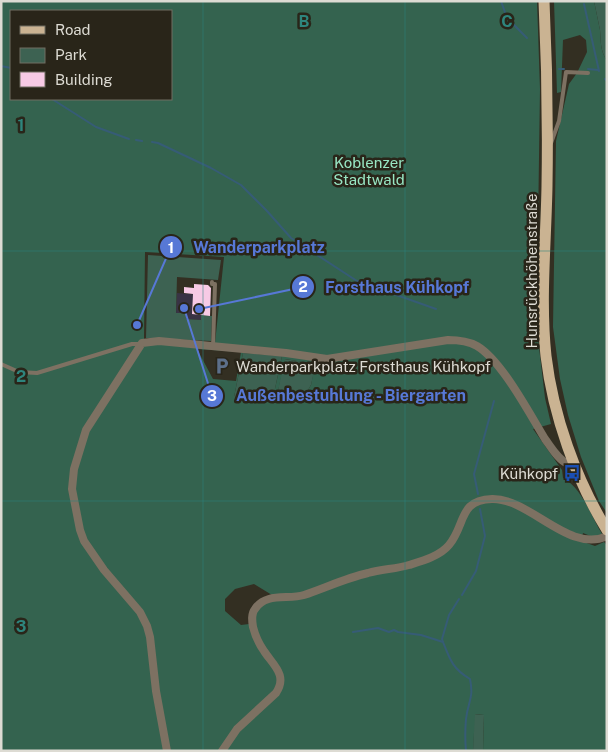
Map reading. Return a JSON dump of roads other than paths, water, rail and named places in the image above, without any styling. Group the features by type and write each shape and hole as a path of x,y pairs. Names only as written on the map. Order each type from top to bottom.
{"main road":[{"name":"Hunsrückhöhenstraße","path":"544,1 547,68 544,304 546,355 555,406 574,461 591,501 607,530"}],"street":[{"path":"167,751 156,691 148,628 140,612 104,570 84,541 76,514 72,489 74,470 86,430 142,344 159,341 286,352 327,359 448,340 466,342 484,351 502,371 542,434 561,459 568,464 574,461"},
{"path":"222,751 232,734 276,693 280,685 280,671 262,649 254,631 253,612 255,606 262,601 302,595 368,573 409,565 436,555 445,549 452,540 468,508 474,503 482,501 501,500 511,502 562,531 586,539 597,540 607,536"}],"lane":[{"path":"547,148 553,141 559,121 566,72 588,73"},
{"path":"212,282 212,284 216,284 213,347"},
{"path":"1,364 19,372 37,374 132,344 142,344"}],"waterway":[{"path":"501,1 507,18 527,38"},
{"path":"584,4 599,71"},
{"path":"1,66 10,68"},
{"path":"559,69 564,69"},
{"path":"588,69 598,70"},
{"path":"54,100 96,127 129,139"},
{"path":"136,140 142,141"},
{"path":"152,142 158,143 211,168 241,185 291,238 357,281 436,309"},
{"path":"478,494 474,474 494,401"},
{"path":"462,595 476,571 485,536 480,509"},
{"path":"443,642 442,639 449,615 459,599"},
{"path":"353,632 378,628 389,632 394,630 421,635 443,642 453,664 470,679 471,691 465,735 466,751"}],"place":[{"name":"Außenbestuhlung - Biergarten","path":"184,308"},
{"name":"Forsthaus Kühkopf","path":"199,309"},
{"name":"Wanderparkplatz","path":"137,325"},
{"name":"Wanderparkplatz Forsthaus Kühkopf","path":"222,366"},
{"name":"Kühkopf","path":"572,473"}],"park label":[{"name":"Koblenzer Stadtwald","path":"369,170"}]}
